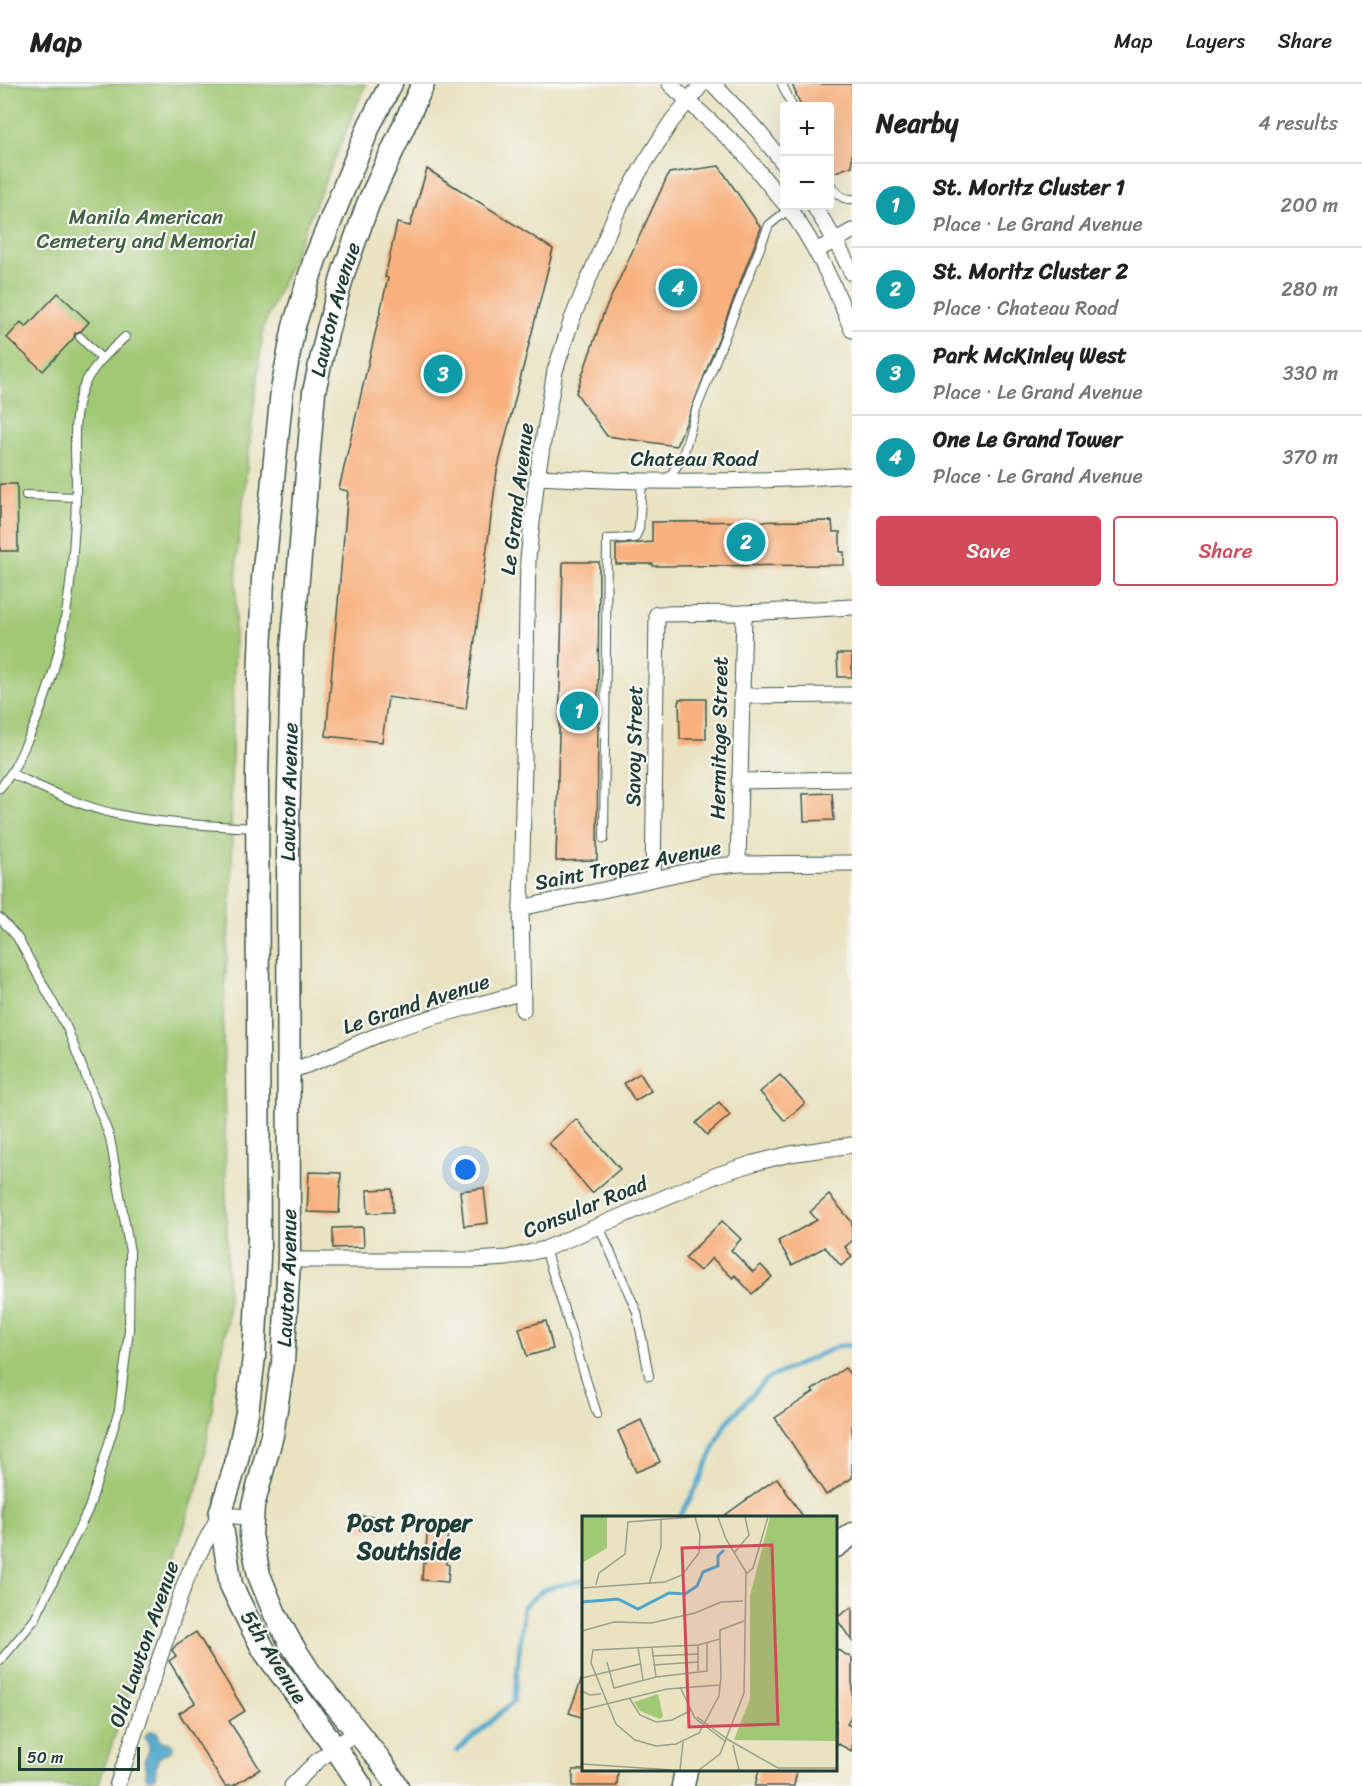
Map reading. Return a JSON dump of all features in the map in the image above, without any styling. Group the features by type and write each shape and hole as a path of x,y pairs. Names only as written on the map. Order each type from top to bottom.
{"main road":[{"name":"Lawton Avenue","path":"220,1514 231,1480 247,1413 254,1357 259,1258 257,766 263,579 282,390 294,326 315,259 370,124 391,84"},
{"name":"Lawton Avenue","path":"252,1518 256,1489 272,1435 280,1384 289,1260 288,831 292,648 314,392 339,291 368,204 423,84"},
{"name":"5th Avenue","path":"220,1514 231,1585 242,1608 265,1652 336,1747 361,1786"},
{"name":"5th Avenue","path":"252,1518 251,1535 259,1575 275,1614 310,1673 379,1759 396,1786"},
{"path":"837,1545 852,1534"},
{"path":"683,1786 686,1771"}],"street":[{"path":"670,84 742,151 780,197"},
{"name":"Le Grand Avenue","path":"523,1010 521,908 528,559 537,477 555,371 580,299 614,218 671,122 702,84"},
{"path":"713,84 758,131 780,159"},
{"path":"790,210 816,251 839,295 852,330"},
{"path":"816,210 852,273"},
{"path":"816,251 852,231"},
{"name":"Chateau Road","path":"537,477 666,482 852,475"},
{"path":"744,612 852,608"},
{"name":"Savoy Street","path":"653,879 657,614 744,612"},
{"name":"Hermitage Street","path":"738,864 744,612"},
{"path":"741,696 852,695"},
{"path":"739,780 852,779"},
{"name":"Saint Tropez Avenue","path":"521,908 708,867 738,864 852,864"},
{"name":"Le Grand Avenue","path":"289,1071 403,1026 523,992"},
{"name":"Consular Road","path":"289,1260 507,1258 545,1249 717,1175 790,1154 852,1145"},
{"path":"220,1514 252,1518"},
{"name":"Old Lawton Avenue","path":"117,1786 184,1585 220,1514"},
{"path":"292,1786 316,1762 357,1731"}],"lane":[{"path":"782,84 790,102"},
{"path":"834,190 845,199 852,199"},
{"path":"666,482 682,459 696,410 769,225 783,210"},
{"path":"80,337 101,358"},
{"path":"0,788 12,774 37,721 54,675 64,630 73,576 76,415 82,389 101,358 125,338"},
{"path":"604,839 607,538 634,538 639,529 642,482"},
{"path":"26,495 76,497"},
{"path":"12,774 62,797 113,813 149,820 258,828"},
{"path":"0,918 17,937 67,1028 106,1127 110,1138 130,1252 129,1330 119,1410 89,1508 35,1619 0,1661"},
{"path":"599,1226 637,1312 649,1376"},
{"path":"545,1249 597,1414"}],"green space":[{"name":"Manila American Cemetery and Memorial","path":"0,84 366,84 263,328 237,554 231,788 232,874 223,1020 228,1313 201,1476 98,1786 0,1786"}],"water":[{"path":"149,1731 157,1732 161,1741 173,1746 171,1751 159,1758 155,1778 150,1780 145,1777 147,1769 144,1761 149,1751 145,1737"}],"building":[{"path":"792,84 852,84 852,166 834,173 834,102 799,102"},
{"path":"719,166 761,228 687,421 676,446 607,436 576,393 604,312 669,173"},
{"path":"427,169 553,249 497,471 466,709 388,697 382,742 326,736 348,491 339,489 388,278 385,277 397,223 410,226"},
{"path":"58,293 89,322 81,331 75,333 74,338 43,371 7,338 21,322 26,327"},
{"path":"0,484 17,484 18,551 0,551"},
{"path":"832,521 833,532 840,532 840,552 844,552 844,565 653,566 653,564 616,564 616,545 652,542 652,522"},
{"path":"563,562 599,562 597,860 556,861"},
{"path":"837,654 852,654 852,677 838,677"},
{"path":"679,699 706,699 706,739 680,739"},
{"path":"832,793 834,820 804,821 803,794"},
{"path":"640,1073 651,1091 635,1101 624,1083"},
{"path":"780,1075 805,1103 785,1121 760,1092"},
{"path":"719,1102 730,1115 707,1135 696,1123"},
{"path":"576,1119 620,1169 592,1193 549,1143"},
{"path":"309,1172 341,1173 339,1213 307,1212"},
{"path":"484,1188 488,1223 464,1226 460,1191"},
{"path":"392,1189 393,1212 368,1213 367,1190"},
{"path":"829,1195 852,1222 852,1241 845,1247 852,1257 841,1266 825,1247 792,1265 778,1241 817,1220 810,1212"},
{"path":"722,1221 741,1239 731,1250 753,1272 761,1265 772,1277 752,1294 735,1275 733,1278 712,1258 700,1271 685,1258"},
{"path":"363,1227 364,1247 333,1248 333,1228"},
{"path":"546,1321 553,1349 527,1356 519,1328"},
{"path":"845,1368 852,1377 852,1478 826,1495 775,1418"},
{"path":"641,1420 660,1462 636,1472 618,1431"},
{"path":"777,1478 803,1516 724,1516"},
{"path":"361,1516 383,1517 382,1531 360,1530"},
{"path":"428,1521 448,1522 446,1564 449,1565 448,1582 422,1580"},
{"path":"852,1607 852,1641 837,1619"},
{"path":"196,1632 245,1711 229,1721 260,1769 233,1786 225,1786 179,1713 195,1703 169,1661 176,1656 172,1650 177,1644"},
{"path":"837,1650 852,1658 852,1714 847,1724 852,1727 852,1751 837,1744"},
{"path":"582,1678 582,1717 569,1713"},
{"path":"573,1770 618,1771 617,1786 573,1786"},
{"path":"759,1771 797,1771 794,1786 755,1786"}],"waterway":[{"path":"680,1516 696,1488 725,1424 767,1379 838,1346 852,1345"},
{"path":"457,1751 514,1701 524,1606 544,1589 582,1580"}],"place":[{"name":"One Le Grand Tower","path":"678,288"},
{"name":"Park McKinley West","path":"443,374"},
{"name":"St. Moritz Cluster 2","path":"746,542"},
{"name":"St. Moritz Cluster 1","path":"579,711"}],"district":[{"name":"Post Proper Southside","path":"409,1537"}]}
